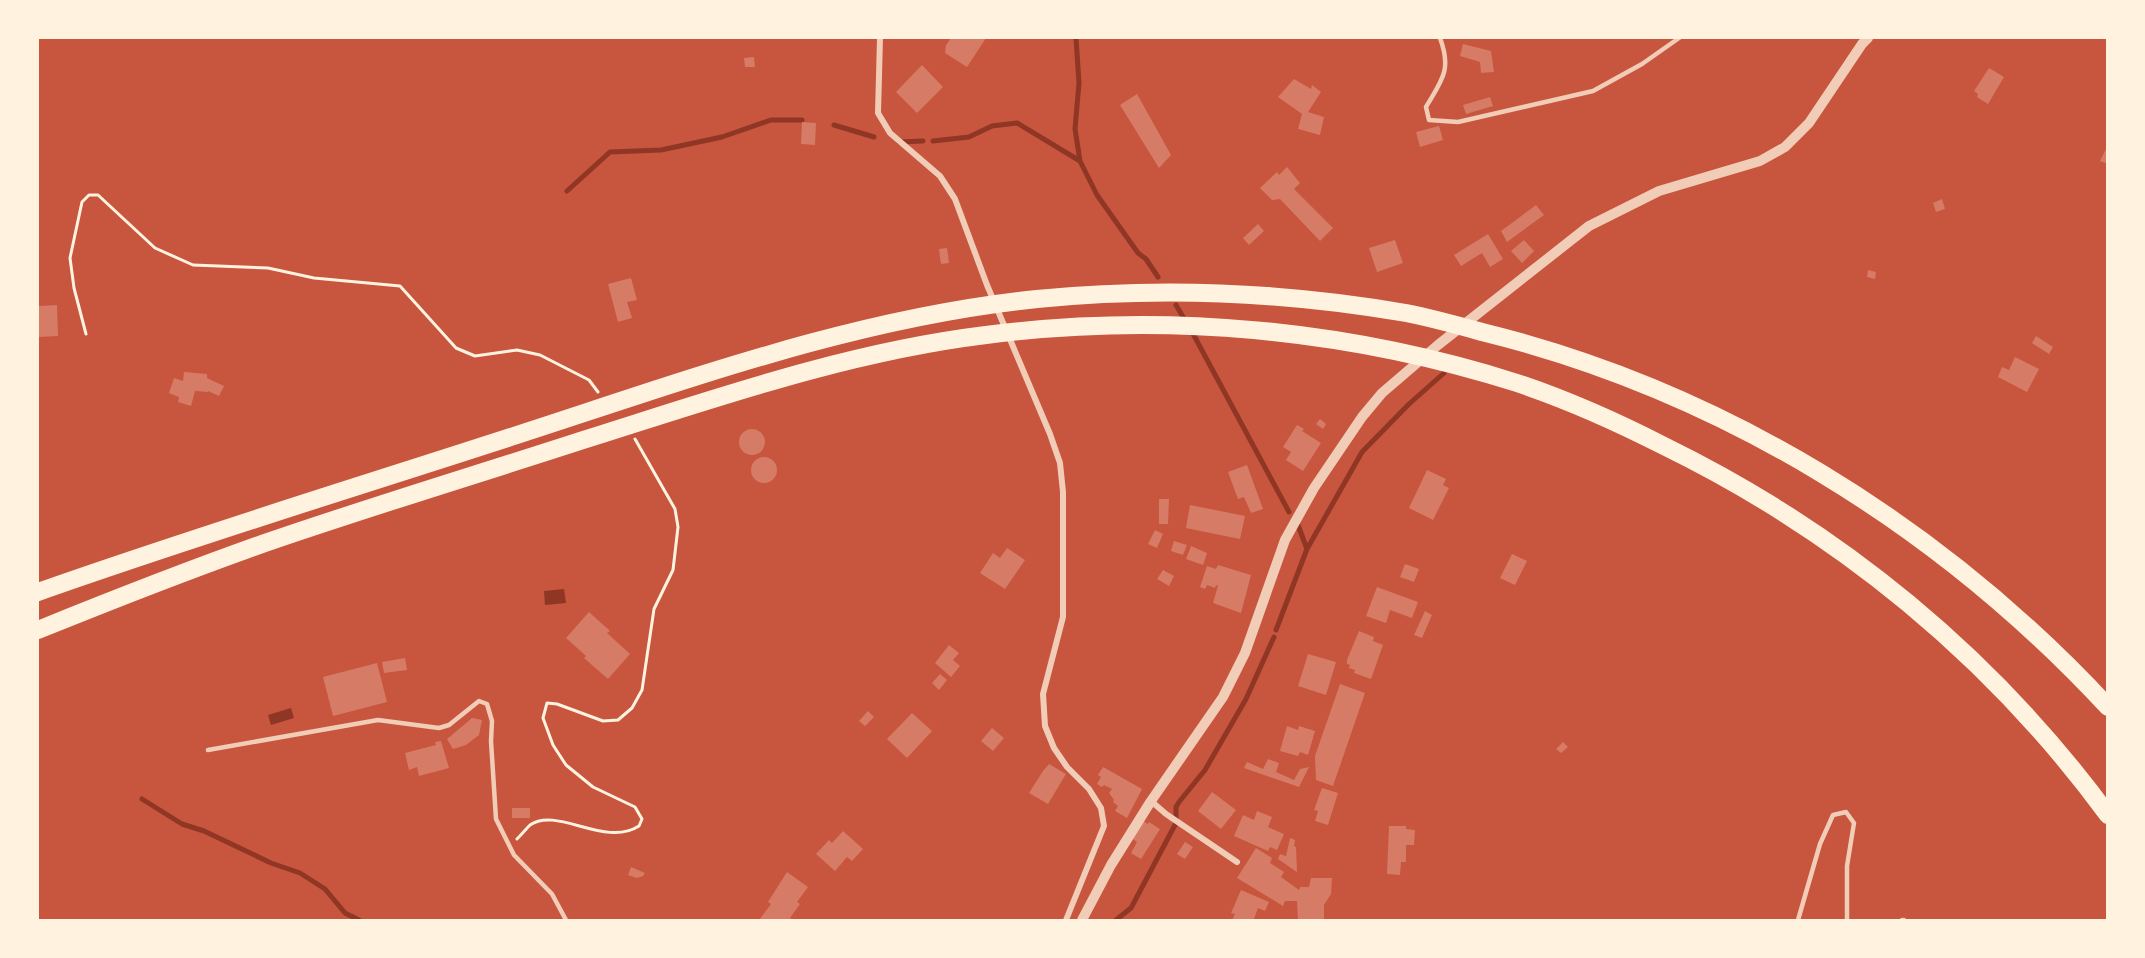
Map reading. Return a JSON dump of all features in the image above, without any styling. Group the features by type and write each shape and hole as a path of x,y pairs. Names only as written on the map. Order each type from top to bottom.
{"highway":[{"path":"38,592 749,361 850,333 946,312 1035,299 1134,292 1213,293 1322,302 1410,314 1521,341 1583,361 1668,394 1808,464 1877,507 1937,551 2014,615 2102,701"},
{"path":"38,630 148,586 263,544 546,452 789,376 903,349 982,335 1058,328 1147,324 1299,335 1377,347 1442,362 1521,385 1615,421 1701,464 1762,498 1826,539 1909,603 1970,657 2030,719 2108,815"}],"street":[{"path":"880,38 878,113 890,133 940,176 955,199 987,285 1060,463 1063,492 1063,617 1043,694 1045,726 1054,748 1089,789 1101,808 1104,826 1066,921"},
{"path":"1082,921 1111,865 1151,801 1223,697 1245,653 1285,540 1314,488 1362,417 1382,393 1438,345 1589,226 1659,191 1760,161 1785,147 1809,123 1868,38"},
{"path":"1151,801 1166,814 1237,862"}],"lane":[{"path":"1440,38 1445,52 1445,75 1426,107 1429,120 1458,122 1593,91 1642,64 1679,38"},
{"path":"208,750 378,720 439,728 448,725 478,701 487,704 492,721 491,741 496,819 514,855 552,894 566,921"},
{"path":"1798,921 1820,844 1833,815 1846,812 1854,823 1847,866 1847,921"}],"shaded area":[{"path":"564,589 566,603 545,605 544,591"},
{"path":"291,708 294,718 271,725 268,715"}],"building":[{"path":"951,38 986,38 967,67 945,53 946,45"},
{"path":"1463,44 1491,51 1494,72 1481,73 1480,62 1460,56"},
{"path":"754,57 755,67 745,67 744,58"},
{"path":"922,65 943,87 917,113 896,92"},
{"path":"1989,68 2004,77 1988,104 1977,97 1978,94 1974,91"},
{"path":"1294,79 1311,89 1312,85 1321,92 1308,112 1324,117 1320,135 1298,129 1302,114 1278,97"},
{"path":"1137,94 1171,155 1159,168 1120,105"},
{"path":"1490,97 1493,106 1466,114 1463,105"},
{"path":"802,122 816,123 815,145 801,144"},
{"path":"1439,126 1443,140 1420,147 1416,132"},
{"path":"2108,145 2108,164 2100,161"},
{"path":"1287,167 1300,183 1294,189 1333,228 1320,241 1280,199 1272,200 1260,188 1277,172 1279,175"},
{"path":"1942,199 1945,209 1936,212 1933,203"},
{"path":"1536,205 1544,215 1507,242 1501,231"},
{"path":"1258,224 1264,231 1249,245 1243,238"},
{"path":"1488,234 1503,259 1490,267 1482,253 1461,266 1454,255"},
{"path":"1395,240 1403,263 1377,272 1369,248"},
{"path":"1524,240 1534,251 1522,263 1511,251"},
{"path":"947,248 949,263 941,264 939,249"},
{"path":"1868,270 1876,272 1875,279 1867,277"},
{"path":"631,278 637,300 627,302 632,318 618,322 608,284"},
{"path":"57,305 58,336 38,337 38,306"},
{"path":"2036,336 2053,347 2049,354 2032,343"},
{"path":"2015,357 2039,369 2027,392 1998,377 2002,367 2009,370"},
{"path":"184,372 207,374 207,378 224,386 219,396 208,391 195,391 191,406 178,402 179,397 169,393 174,378 183,381"},
{"path":"1320,419 1326,424 1323,429 1316,424"},
{"path":"1297,425 1321,443 1303,471 1286,460 1291,452 1283,447"},
{"path":"752,429 761,433 765,442 761,451 752,455 743,451 739,442 743,433"},
{"path":"764,457 773,461 777,470 773,479 764,483 755,479 751,470 755,461"},
{"path":"1247,465 1263,509 1251,513 1244,497 1238,499 1228,472"},
{"path":"1427,470 1446,479 1443,485 1449,488 1433,520 1409,508"},
{"path":"1159,499 1169,499 1168,524 1159,524"},
{"path":"1190,505 1245,516 1240,539 1186,528"},
{"path":"1155,530 1163,534 1157,548 1148,544"},
{"path":"1174,541 1187,545 1183,555 1171,551"},
{"path":"1191,546 1207,553 1203,565 1186,559"},
{"path":"1007,548 1025,560 1005,589 980,573 993,553 1000,558"},
{"path":"1512,554 1527,561 1515,585 1500,578"},
{"path":"1405,564 1419,569 1414,582 1400,577"},
{"path":"1218,565 1251,575 1241,613 1213,603 1218,586 1216,585 1215,588 1207,585 1205,589 1200,587 1207,566 1216,569"},
{"path":"1163,570 1174,576 1169,586 1157,579"},
{"path":"1377,587 1418,602 1412,618 1390,610 1386,623 1366,616"},
{"path":"1425,611 1432,615 1422,638 1414,635"},
{"path":"589,612 630,654 608,679 566,638"},
{"path":"1359,631 1374,637 1373,641 1383,645 1371,679 1354,673 1355,670 1349,668 1350,665 1347,664"},
{"path":"949,645 959,653 953,660 960,666 951,677 935,663"},
{"path":"1308,654 1336,662 1326,695 1298,686"},
{"path":"405,658 407,670 384,673 382,662"},
{"path":"377,663 387,702 333,716 323,677"},
{"path":"940,674 947,680 939,690 932,683"},
{"path":"1340,684 1365,693 1333,786 1316,780 1315,756"},
{"path":"868,711 874,717 865,726 859,721"},
{"path":"912,713 932,731 907,758 887,739"},
{"path":"472,718 482,720 479,735 466,745 453,749 447,739"},
{"path":"1287,726 1298,730 1299,726 1315,731 1308,755 1300,752 1298,756 1280,751"},
{"path":"992,728 1004,738 993,751 981,741"},
{"path":"441,741 449,768 419,776 417,767 409,770 405,753 436,745 435,742"},
{"path":"1563,742 1568,747 1561,753 1556,749"},
{"path":"1268,759 1279,763 1276,772 1294,780 1300,769 1309,767 1299,787 1244,768 1247,762 1263,769"},
{"path":"1049,764 1066,774 1048,804 1029,793"},
{"path":"1103,767 1142,789 1127,818 1115,811 1118,806 1113,802 1109,793 1112,789 1097,784 1101,777 1098,775"},
{"path":"1322,788 1338,793 1328,825 1315,821 1318,811 1314,810"},
{"path":"1212,792 1236,810 1221,829 1198,811"},
{"path":"512,808 530,808 530,818 512,818"},
{"path":"1257,811 1272,817 1268,827 1284,834 1277,850 1270,847 1268,851 1234,836 1243,815 1254,820"},
{"path":"1143,821 1160,829 1141,859 1131,853 1137,842 1133,839"},
{"path":"1389,826 1406,826 1406,829 1415,830 1414,845 1406,845 1406,862 1401,862 1400,875 1387,874"},
{"path":"843,831 863,849 852,861 847,857 835,871 816,854 829,840 832,843"},
{"path":"1290,838 1295,840 1297,872 1278,859 1280,854 1286,856"},
{"path":"1185,842 1193,847 1185,859 1177,854"},
{"path":"1256,848 1272,858 1270,863 1284,872 1281,877 1299,890 1300,887 1309,887 1311,878 1332,878 1331,894 1324,905 1324,920 1298,920 1297,901 1285,901 1283,906 1237,878"},
{"path":"631,867 645,873 637,878 628,875"},
{"path":"787,872 808,887 797,902 800,904 790,918 792,919 759,920 771,904 768,902"},
{"path":"1241,890 1269,902 1265,911 1258,908 1254,919 1258,920 1232,920 1235,914 1231,913"}],"waterway":[{"path":"1076,38 1079,83 1075,129 1080,161 1097,195 1158,277"},
{"path":"567,191 610,152 661,150 722,137 771,120 802,120"},
{"path":"933,141 969,137 992,126 1017,123 1080,161"},
{"path":"834,125 874,137"},
{"path":"899,142 923,141"},
{"path":"1176,305 1186,322"},
{"path":"1191,330 1289,512"},
{"path":"1276,630 1307,549 1362,452 1409,404 1444,373"},
{"path":"1298,525 1307,549"},
{"path":"1116,920 1131,908 1176,823 1176,807 1205,770 1246,699 1274,637"},
{"path":"142,799 182,824 204,831 271,863 300,873 325,889 345,913 359,920"}]}
